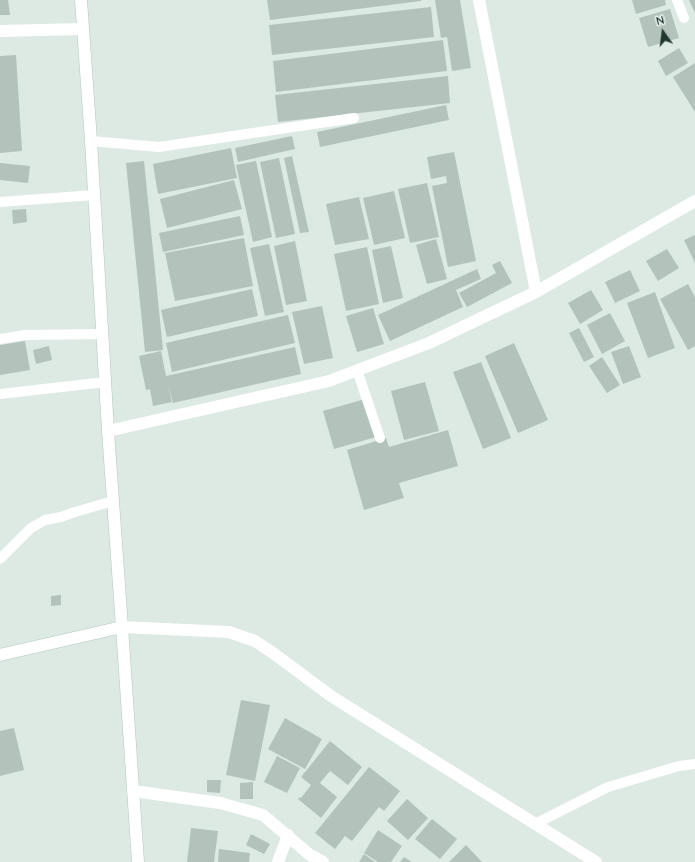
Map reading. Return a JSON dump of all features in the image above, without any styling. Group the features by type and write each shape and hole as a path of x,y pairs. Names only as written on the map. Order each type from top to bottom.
{"street":[{"path":"81,0 108,431 138,862"},
{"path":"479,0 536,292"},
{"path":"0,31 82,29"},
{"path":"108,431 329,380 429,344 536,292 695,201"},
{"path":"0,656 122,627 229,632 254,641 273,653 331,696 596,862"},
{"path":"133,791 220,803 263,815 288,835 310,856 322,862"},
{"path":"278,862 288,835"}],"lane":[{"path":"677,0 684,18"},
{"path":"91,142 159,147 354,118"},
{"path":"0,202 94,195"},
{"path":"0,339 25,336 102,334"},
{"path":"356,370 380,438"},
{"path":"0,394 105,382"},
{"path":"0,559 31,528 45,520 62,517 113,501"},
{"path":"535,824 608,787 679,766 695,764"}],"building":[{"path":"0,0 8,0 10,15 0,15"},
{"path":"267,0 421,0 421,1 270,20"},
{"path":"435,0 460,0 471,68 452,71 447,37 441,38"},
{"path":"632,0 665,0 666,5 636,14"},
{"path":"689,0 695,0 695,13"},
{"path":"431,7 434,37 272,55 269,25"},
{"path":"670,9 679,38 648,47 639,18"},
{"path":"443,40 447,71 276,92 273,61"},
{"path":"679,48 688,63 666,76 658,61"},
{"path":"16,55 22,151 0,153 0,56"},
{"path":"695,63 695,112 673,77"},
{"path":"448,76 450,103 278,122 275,95"},
{"path":"446,105 449,120 320,147 317,132"},
{"path":"292,136 295,149 238,162 235,148"},
{"path":"231,148 237,178 158,194 153,164"},
{"path":"454,152 476,261 448,267 432,186 447,183 446,176 431,179 427,157"},
{"path":"292,156 309,232 300,233 284,158"},
{"path":"279,158 295,234 276,238 260,162"},
{"path":"144,161 163,350 145,352 126,163"},
{"path":"256,161 272,237 253,242 236,165"},
{"path":"0,163 30,166 28,183 0,180"},
{"path":"234,180 242,209 167,228 160,199"},
{"path":"427,183 439,237 410,243 398,189"},
{"path":"394,191 405,238 374,245 363,198"},
{"path":"359,197 369,239 335,245 326,204"},
{"path":"26,209 27,222 13,224 12,210"},
{"path":"240,216 244,235 163,252 159,233"},
{"path":"695,235 695,263 684,240"},
{"path":"244,238 253,286 175,301 165,253"},
{"path":"436,239 447,279 427,284 416,245"},
{"path":"295,241 307,301 286,305 274,246"},
{"path":"269,244 284,312 265,316 250,248"},
{"path":"391,246 403,298 383,303 372,250"},
{"path":"367,247 379,304 346,311 334,254"},
{"path":"667,249 679,268 658,281 646,261"},
{"path":"500,261 512,283 467,307 459,293 496,273 492,265"},
{"path":"477,269 481,279 456,290 463,307 390,341 378,315"},
{"path":"630,270 640,291 615,303 605,282"},
{"path":"688,284 695,297 695,346 688,350 660,299"},
{"path":"252,289 258,316 167,337 161,310"},
{"path":"591,290 603,310 580,324 568,303"},
{"path":"655,292 675,348 648,358 627,303"},
{"path":"322,306 333,358 304,364 292,312"},
{"path":"373,308 384,344 357,352 346,316"},
{"path":"610,313 625,341 602,354 587,325"},
{"path":"288,315 295,343 172,372 166,343"},
{"path":"579,328 594,357 584,362 569,333"},
{"path":"25,341 30,370 0,375 0,345"},
{"path":"514,343 548,420 518,433 485,356"},
{"path":"49,346 52,360 36,364 33,350"},
{"path":"629,346 641,377 623,384 611,352"},
{"path":"295,347 301,374 173,403 168,384 172,402 153,406 150,389 146,390 139,356 161,351 166,376"},
{"path":"602,357 620,385 607,393 589,366"},
{"path":"481,362 511,438 483,449 453,372"},
{"path":"425,382 439,431 404,440 391,391"},
{"path":"365,399 376,437 334,449 323,411"},
{"path":"448,430 458,466 399,483 404,498 364,510 347,450 386,438 389,447"},
{"path":"61,595 61,605 51,606 51,596"},
{"path":"241,700 270,705 255,781 226,775"},
{"path":"285,718 322,739 305,769 268,749"},
{"path":"14,728 24,770 0,776 0,731"},
{"path":"330,741 362,767 348,785 330,771 320,783 337,797 321,818 298,799 300,797 301,798 311,785 301,777"},
{"path":"277,756 300,768 287,793 264,782"},
{"path":"369,767 400,791 384,811 379,807 352,841 345,836 335,849 315,833"},
{"path":"207,780 221,780 220,793 207,792"},
{"path":"253,782 253,799 240,799 240,783"},
{"path":"407,799 428,818 408,840 387,821"},
{"path":"432,819 457,839 440,859 415,839"},
{"path":"191,828 218,831 214,862 187,862"},
{"path":"378,830 402,846 391,862 378,862 364,853"},
{"path":"251,834 270,844 264,854 246,845"},
{"path":"466,845 482,862 449,862"},
{"path":"219,849 250,853 249,862 218,862"},
{"path":"364,854 375,862 359,862"},
{"path":"404,857 412,862 400,862"}]}
